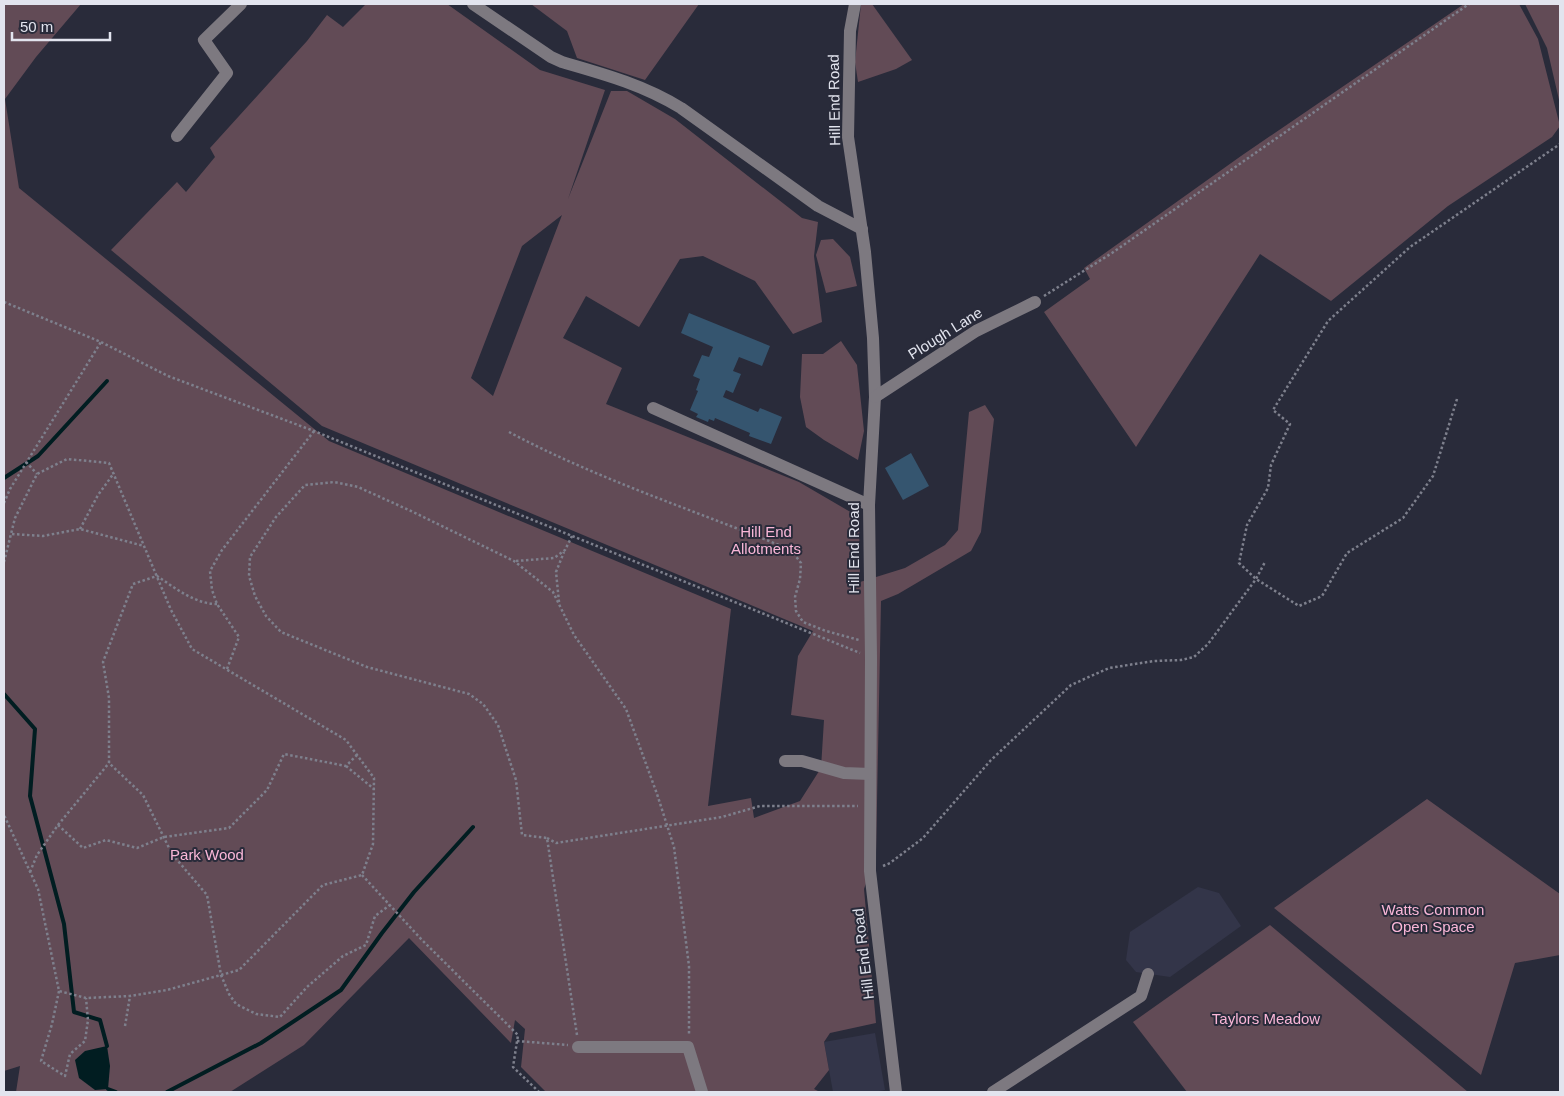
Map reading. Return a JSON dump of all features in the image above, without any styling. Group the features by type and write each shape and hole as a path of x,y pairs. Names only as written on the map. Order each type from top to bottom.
{"street":[{"path":"177,136 227,73 204,40 239,4"},
{"path":"472,4 551,57 641,86 660,95 818,206 862,229"},
{"name":"Hill End Road","path":"855,4 850,31 848,137 862,229 873,338 875,397 869,505 871,658 870,871 896,1092"},
{"name":"Plough Lane","path":"875,397 976,331 1035,302"},
{"path":"653,408 869,505"},
{"path":"785,761 802,761 844,773 870,774"},
{"path":"993,1092 1141,996 1148,974"},
{"path":"578,1047 688,1047 702,1092"}],"path":[{"path":"1035,302 1112,253 1469,4"},
{"path":"1457,399 1433,476 1403,518 1347,553 1322,596 1299,606 1256,579 1240,563 1247,525 1268,488 1271,466 1290,424 1273,410 1328,321 1410,247 1560,144"},
{"path":"4,302 100,342 168,376 314,431 871,658"},
{"path":"4,503 26,462 100,342"},
{"path":"227,670 239,637 217,604 212,590 210,571 222,550 314,431"},
{"path":"509,432 537,447 638,490 791,550 801,563 800,579 795,596 796,611 804,622 826,631 870,642"},
{"path":"4,562 15,518 37,474 67,459 109,463 171,610 192,649 346,740 374,778 373,844 362,875"},
{"path":"26,462 37,474"},
{"path":"80,529 98,495 114,473"},
{"path":"688,1047 690,1020 688,966 674,847 667,825 626,710 574,634 553,592 514,561 358,488 334,482 305,485 276,517 250,557 249,576 255,596 266,616 281,632 366,667 469,694 483,704 498,725 516,780 522,835 547,838 556,843 667,825 722,817 760,806 870,806"},
{"path":"11,534 44,536 80,529 144,546"},
{"path":"559,605 556,572 572,536"},
{"path":"514,561 554,558 565,550"},
{"path":"870,871 890,863 923,838 991,760 1071,685 1109,668 1194,657 1208,644 1256,579 1265,562"},
{"path":"157,576 184,594 208,604 217,604"},
{"path":"30,872 37,855 58,825 109,763 109,698 103,662 133,584 157,576"},
{"path":"58,825 83,848 106,840 138,848 164,837 229,828 267,790 284,754 346,766 374,789"},
{"path":"346,766 357,755"},
{"path":"109,763 143,795 172,854 207,895 221,975 229,994 236,1004 256,1014 280,1017 307,987 342,956 366,945 375,916 390,905"},
{"path":"4,815 38,889 58,991 52,1024 41,1061 65,1076 70,1054 85,1041 88,1020 86,998"},
{"path":"517,1041 578,1047 547,838"},
{"path":"362,875 422,940 518,1035 513,1067 539,1092"},
{"path":"58,991 86,998 130,996 167,990 239,970 323,885 362,875"},
{"path":"125,1026 130,996"}],"shaded area":[{"path":"1198,887 1219,893 1241,926 1170,977 1136,972 1126,960 1130,932"},
{"path":"875,1033 885,1090 873,1092 833,1092 824,1042"},
{"path":"107,1046 110,1066 108,1089 95,1090 79,1078 75,1060 85,1051"}],"green space":[{"path":"4,4 81,4 36,57 5,99 19,188 329,441 731,609 708,806 751,798 754,818 800,801 821,768 824,720 791,715 798,656 813,631 322,426 111,250 177,182 186,192 215,157 210,148 307,41 327,15 343,27 366,4 447,4 540,70 605,90 568,199 611,91 627,91 675,119 802,218 818,222 814,256 822,322 793,334 755,281 703,256 680,259 639,327 586,296 563,338 622,368 606,404 799,482 859,517 860,582 905,568 945,545 958,530 969,412 985,405 994,419 981,532 971,551 898,594 881,601 876,854 864,889 876,1023 830,1033 824,1042 829,1070 814,1089 820,1092 546,1092 521,1067 525,1029 515,1020 511,1043 409,938 304,1045 230,1092 16,1092 20,1066 4,1071","holes":["562,215 493,396 471,378 522,246"]},
{"path":"531,4 699,4 645,80 577,58 567,31"},
{"path":"861,4 872,4 912,60 896,69 858,82 855,62"},
{"path":"1464,4 1519,4 1538,39 1560,126 1552,137 1448,206 1331,301 1260,254 1136,447 1044,312 1090,279 1084,268 1241,156"},
{"path":"1525,4 1560,4 1560,104 1547,48"},
{"path":"833,239 850,257 857,286 826,293 816,255 821,240"},
{"path":"841,341 857,365 864,431 858,460 806,427 800,397 802,354 823,354"},
{"name":"Watts Common Open Space","path":"1427,799 1560,894 1560,955 1515,963 1481,1075 1274,908"},
{"name":"Taylors Meadow","path":"1270,925 1468,1092 1187,1092 1133,1022"}],"building":[{"path":"689,313 770,346 762,366 739,357 733,371 741,374 733,393 726,390 723,397 758,412 760,408 782,417 771,444 749,436 750,433 715,418 714,421 709,419 708,422 696,417 698,414 690,410 698,391 696,390 700,379 693,376 702,355 709,357 713,347 681,333"},
{"path":"911,453 929,486 903,500 885,468"}],"waterway":[{"path":"4,478 38,456 107,381"},
{"path":"4,694 35,729 30,796 64,924 74,1012 100,1020 107,1046"},
{"path":"167,1092 261,1043 341,990 414,892 473,827"},
{"path":"108,1089 116,1092"}],"park label":[{"name":"Hill End Allotments","path":"766,540"},
{"name":"Park Wood","path":"207,854"}]}
